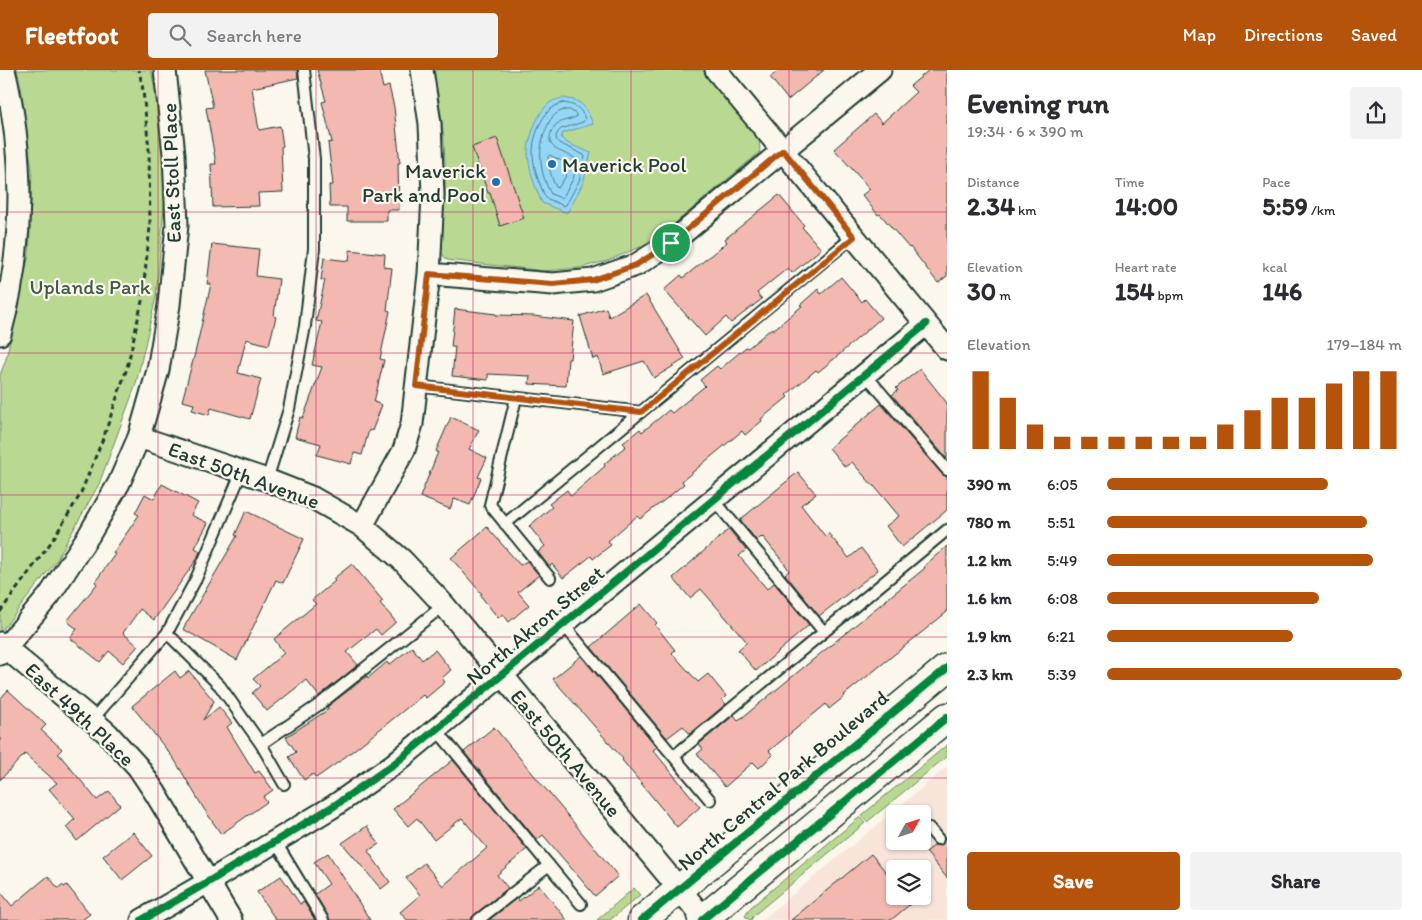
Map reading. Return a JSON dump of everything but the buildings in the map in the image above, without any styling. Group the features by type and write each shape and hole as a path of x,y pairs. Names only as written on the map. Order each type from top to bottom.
{"main road":[{"name":"North Central Park Boulevard","path":"642,920 947,668"},
{"path":"703,919 947,717"}],"street":[{"path":"0,334 16,252 19,175 15,131 4,70"},
{"name":"East Stoll Place","path":"2,648 49,596 89,535 119,483 139,437 158,370 169,306 176,225 174,154 165,70"},
{"path":"362,526 404,450 412,424 429,274 433,194 430,124 422,70"},
{"path":"716,70 947,349"},
{"path":"429,274 553,284 593,280 636,265 671,243 880,70"},
{"name":"North Akron Street","path":"142,920 334,806 394,764 926,324"},
{"name":"East 50th Avenue","path":"139,437 267,480 313,498 362,526 402,560 444,605 703,919"},
{"name":"East 49th Place","path":"2,648 92,720 108,734 138,767 231,920"}],"lane":[{"path":"267,480 289,409 305,326 314,249 314,159 304,70"},
{"path":"505,524 854,237"},
{"path":"865,374 947,470"},
{"path":"416,386 641,412"},
{"path":"516,398 490,505 550,578"},
{"path":"92,720 167,633 196,578 242,472"},
{"path":"714,500 824,632"},
{"path":"674,756 947,530"},
{"path":"261,744 320,704 444,605"},
{"path":"563,624 710,800"},
{"path":"167,633 220,686 261,744 284,784"},
{"path":"436,729 581,904"},
{"path":"931,830 938,839"},
{"path":"276,841 323,920"},
{"path":"478,920 549,865"}],"path":[{"path":"0,612 52,541 80,495 104,436 127,368 142,301 150,227 150,150 139,70"}],"shaded area":[{"path":"947,767 947,920 762,920 886,817 886,850 931,850 931,805 901,805"}],"green space":[{"name":"Uplands Park","path":"17,70 151,70 162,124 165,196 156,297 136,384 99,484 56,561 0,633 0,375 6,359 29,254 32,172"},
{"path":"434,70 702,70 759,136 760,152 668,229 640,247 607,261 579,268 544,271 447,260 440,251 445,161 442,123"},
{"path":"947,745 947,756 867,822 862,815"},
{"path":"860,817 865,823 754,915 751,920 745,916 751,907"},
{"path":"634,888 640,895 610,920 597,920"}],"water":[{"name":"Maverick Pool","path":"562,98 579,102 588,113 593,124 563,133 561,138 567,143 591,153 583,183 567,213 542,203 532,177 528,150 530,138 542,111 551,102"}],"cycle path":[{"path":"142,920 334,806 394,764 926,324"},
{"path":"642,920 947,668"},
{"path":"702,920 947,717"}],"place":[{"name":"Maverick Pool","path":"552,164"},
{"name":"Maverick Park and Pool","path":"496,182"}],"route":[{"path":"783,150 854,237 641,412 416,386 429,274 553,284 593,280 636,265 671,243 783,150"}]}
